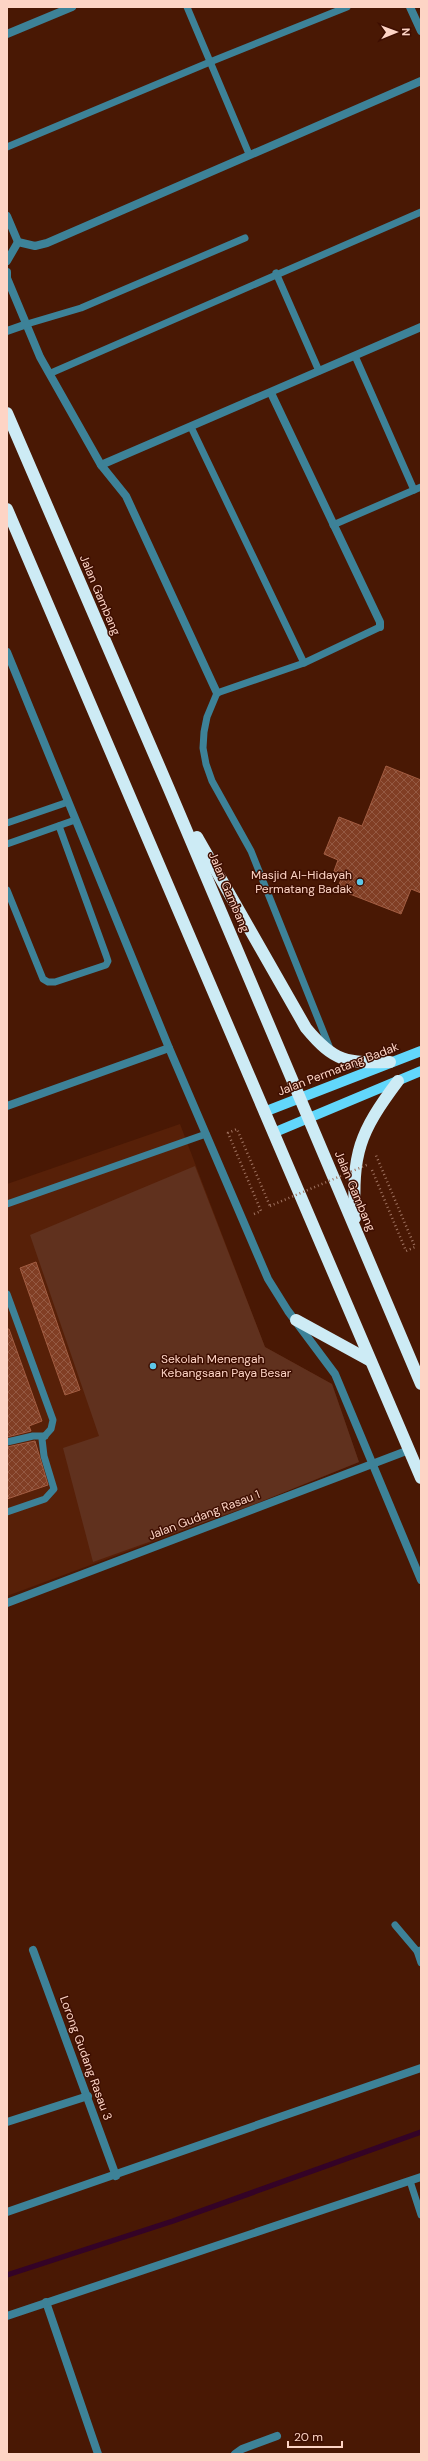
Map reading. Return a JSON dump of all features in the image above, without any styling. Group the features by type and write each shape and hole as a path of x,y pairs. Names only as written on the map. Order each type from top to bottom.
{"highway":[{"name":"Jalan Gambang","path":"7,413 170,789 421,1384"},
{"path":"7,509 369,1360 421,1478"},
{"path":"170,789 306,1028 334,1056 361,1063 390,1062"},
{"path":"355,1227 354,1193 359,1147 371,1119 398,1081"},
{"path":"296,1320 369,1360"}],"main road":[{"name":"Jalan Permatang Badak","path":"264,1112 421,1051"},
{"path":"273,1133 421,1071"}],"street":[{"path":"7,34 72,7"},
{"path":"410,7 421,31"},
{"path":"18,242 35,246 47,243 249,154 421,81"},
{"path":"7,216 18,242"},
{"path":"7,261 18,242"},
{"path":"7,272 40,357 51,373 101,466 126,496 217,693"},
{"path":"7,331 27,324"},
{"path":"101,466 421,327"},
{"path":"271,393 380,622 380,627"},
{"path":"7,652 169,1048 268,1279 335,1374 421,1580"},
{"path":"7,1106 169,1048"},
{"name":"Jalan Gudang Rasau 1","path":"7,1603 409,1450"},
{"name":"Lorong Gudang Rasau 3","path":"33,1950 88,2096 116,2176"},
{"path":"7,2212 116,2176 421,2068"},
{"path":"7,2122 88,2096"},
{"path":"7,2316 421,2177"},
{"path":"46,2302 98,2454"},
{"path":"236,2454 242,2449 277,2436"}],"lane":[{"path":"187,7 249,154"},
{"path":"7,147 210,62 347,7"},
{"path":"51,373 276,273 421,212"},
{"path":"27,324 81,308 246,238"},
{"path":"276,273 319,371"},
{"path":"355,356 414,490"},
{"path":"191,427 304,663"},
{"path":"333,525 421,487"},
{"path":"334,1056 254,858 212,781 206,764 203,748 204,732 207,717 217,693 304,663 380,627"},
{"path":"7,822 68,802"},
{"path":"7,844 76,820"},
{"path":"7,890 43,979 48,982 55,982 106,965 108,961 106,955 59,826"},
{"path":"7,1204 206,1134"},
{"path":"7,1294 53,1420 51,1429 42,1439 42,1444 54,1483 51,1494 44,1499 7,1512"},
{"path":"7,1442 33,1436 45,1436"},
{"path":"395,1925 419,1950 421,1962"},
{"path":"410,2181 421,2215"}],"path":[{"path":"261,1211 228,1133 237,1129 270,1206 369,1164 406,1251 415,1247 381,1168"}],"shaded area":[{"name":"Sekolah Menengah Kebangsaan Paya Besar","path":"180,1124 265,1347 332,1384 359,1462 255,1504 7,1596 7,1184"},
{"name":"Sekolah Menengah Kebangsaan Paya Besar","path":"195,1166 265,1347 332,1384 359,1462 255,1504 93,1562 63,1448 99,1436 30,1235"}],"building":[{"path":"386,766 421,780 421,893 411,889 401,914 337,889 343,875 334,871 338,860 324,854 339,817 362,826"},
{"path":"36,1262 80,1390 65,1395 20,1268"},
{"path":"7,1329 9,1329 42,1421 29,1426 31,1431 7,1437"},
{"path":"35,1441 48,1485 7,1499 7,1447"}],"waterway":[{"path":"7,2275 173,2221 421,2132"}],"place":[{"name":"Masjid Al-Hidayah Permatang Badak","path":"360,882"},
{"name":"Sekolah Menengah Kebangsaan Paya Besar","path":"153,1366"}]}
